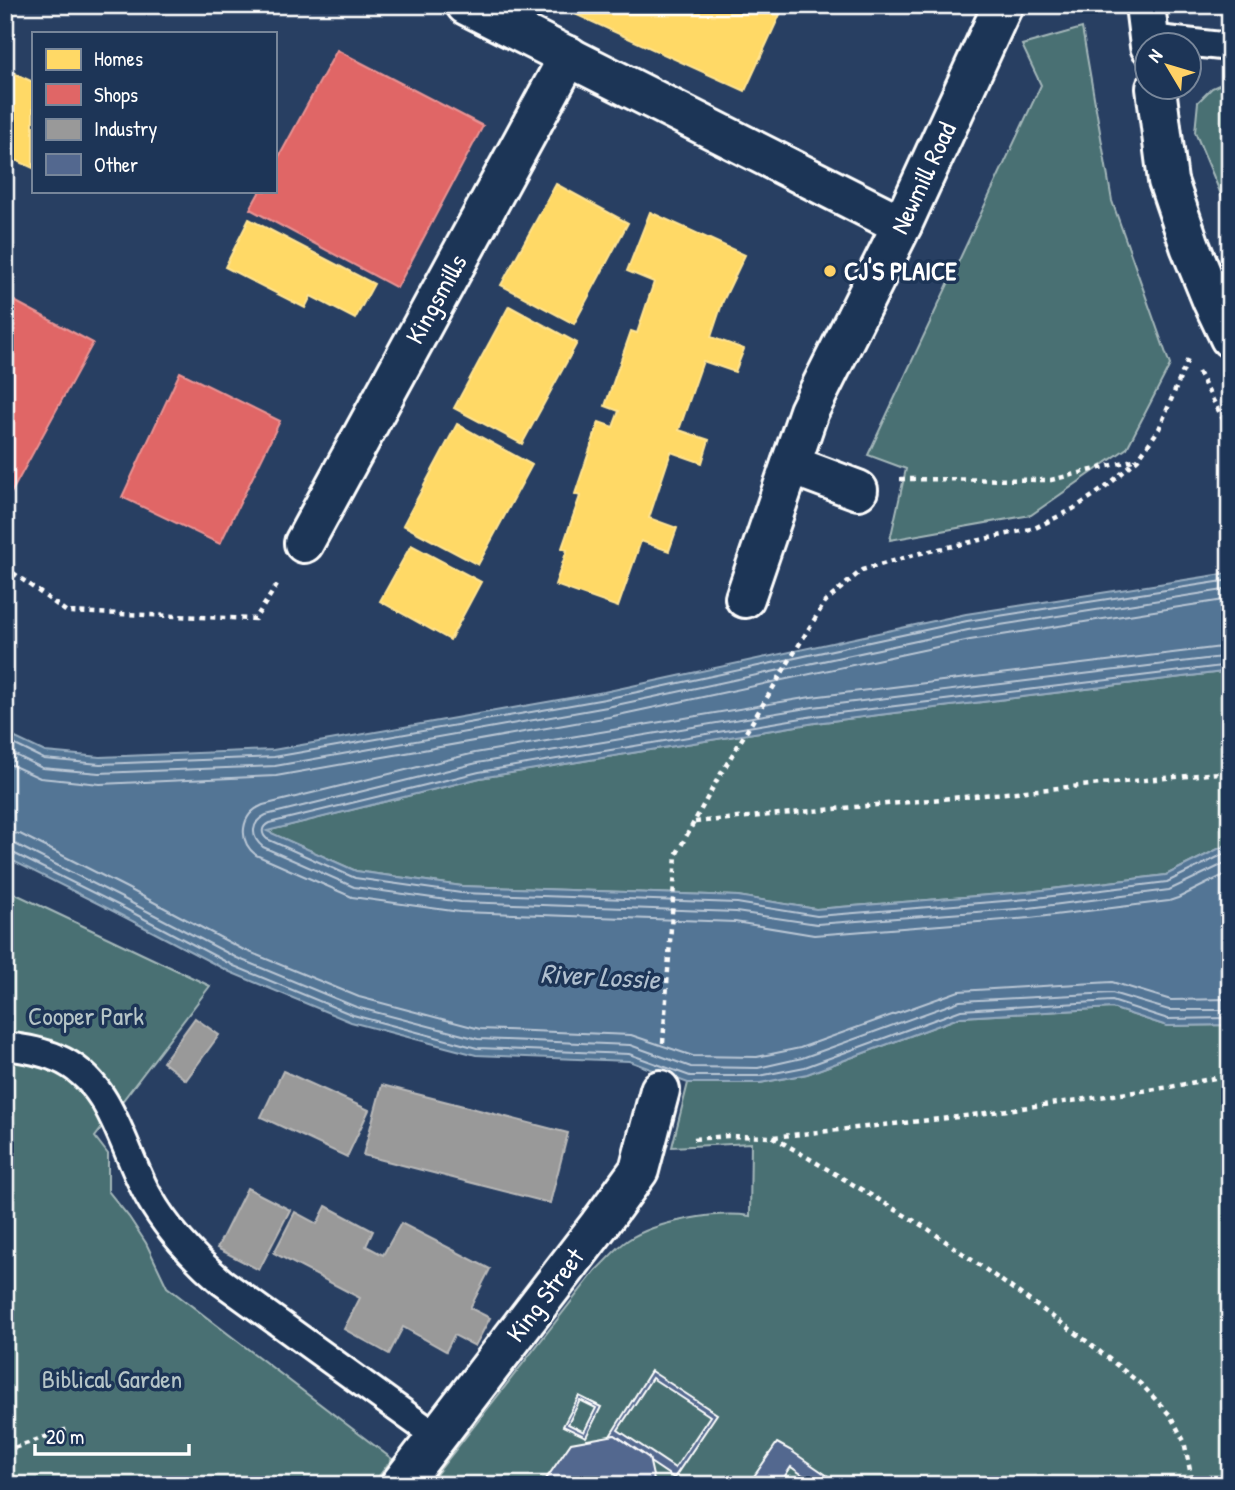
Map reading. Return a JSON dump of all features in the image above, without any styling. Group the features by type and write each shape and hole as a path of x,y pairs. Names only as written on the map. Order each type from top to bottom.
{"street":[{"path":"466,5 902,225"},
{"name":"Newmill Road","path":"745,598 809,411 902,225 1003,5"},
{"name":"Kingsmills","path":"304,543 569,56"},
{"path":"1158,102 1168,181 1190,246 1230,338"},
{"path":"791,465 858,490"},
{"name":"King Street","path":"400,1485 639,1170 660,1090"}],"lane":[{"path":"1148,30 1230,47"},
{"path":"5,1046 59,1058 85,1075 105,1099 149,1197 202,1265 437,1437"}],"path":[{"path":"660,1090 676,855 717,780 825,602 862,570 1035,528 1073,509 1107,487 1138,459 1159,429 1189,356 1230,432"},
{"path":"858,490 897,479 1051,480 1138,459"},
{"path":"5,566 67,612 255,618 304,543"},
{"path":"695,822 1230,772"},
{"path":"639,1170 682,1140 728,1136 773,1137 890,1125 1048,1105 1230,1075"},
{"path":"773,1137 928,1229 1080,1336 1142,1385 1170,1415 1184,1441 1193,1485"},
{"path":"5,1451 68,1429"},
{"path":"5,1476 8,1485"}],"green space":[{"path":"1082,28 1112,201 1170,365 1127,448 1031,515 890,540 906,469 868,455 1041,85 1022,45"},
{"path":"1230,80 1230,216 1195,132 1198,102 1204,102 1204,96 1212,88"},
{"path":"1230,671 1230,843 1166,875 1027,892 816,909 738,896 462,886 356,871 266,831 480,778 815,723"},
{"name":"Biblical Garden","path":"5,889 210,986 95,1137 108,1154 108,1191 146,1243 167,1287 392,1459 372,1485 5,1485"},
{"path":"1112,1008 1167,1026 1230,1025 1230,1464 1213,1485 428,1485 596,1270 624,1243 640,1233 687,1219 721,1215 750,1216 751,1143 672,1147 688,1083 760,1083 807,1074 961,1017"}],"water":[{"name":"River Lossie","path":"1230,573 1230,671 815,723 480,778 267,831 356,871 462,886 738,896 816,909 1027,892 1166,875 1230,843 1230,1025 1167,1026 1112,1008 961,1017 807,1074 760,1083 688,1083 629,1061 476,1055 351,1022 230,972 5,857 5,733 45,752 100,757 273,750 604,692 966,614"}],"building: Homes":[{"path":"568,5 778,5 783,8 745,91 566,10"},
{"path":"5,69 32,82 32,168 5,155"},
{"path":"556,184 628,223 574,324 501,285"},
{"path":"650,212 745,255 723,301 711,337 744,349 735,372 703,361 679,430 709,440 702,463 671,452 649,518 677,528 669,551 641,541 618,607 555,585 567,550 562,548 580,496 575,494 599,422 613,427 619,411 605,406 631,331 637,333 654,282 627,271"},
{"path":"249,219 374,284 355,319 311,296 305,308 225,267"},
{"path":"509,306 577,343 522,444 454,408"},
{"path":"457,424 532,465 478,565 403,525"},
{"path":"411,545 481,582 450,640 380,601"}],"building: Shops":[{"path":"337,50 483,126 397,288 250,209 259,192 276,192 276,162"},
{"path":"5,296 93,343 10,495 5,493"},
{"path":"180,372 280,421 220,544 122,497"}],"building: Industry":[{"path":"195,1018 219,1035 186,1080 163,1062"},
{"path":"283,1071 369,1110 347,1157 261,1117"},
{"path":"382,1085 568,1133 550,1203 363,1155"},
{"path":"247,1188 290,1210 259,1270 217,1248"},
{"path":"326,1206 373,1231 366,1246 383,1255 401,1223 490,1269 470,1308 490,1318 475,1346 454,1335 446,1351 403,1327 389,1354 344,1329 360,1298 274,1253 295,1212 317,1224"}],"building: Other":[{"path":"651,1371 717,1414 674,1478 615,1435 610,1436","holes":["652,1378 710,1416 675,1468 618,1430"]},
{"path":"579,1396 601,1407 586,1437 563,1426","holes":["580,1400 596,1408 584,1432 568,1424"]},
{"path":"615,1435 649,1458 655,1485 545,1485 544,1482 571,1443"},
{"path":"777,1443 841,1485 817,1485 791,1467 779,1485 748,1485"}],"place":[{"name":"CJ'S PLAICE","path":"830,271"}],"park label":[{"name":"Cooper Park","path":"86,1016"}]}
